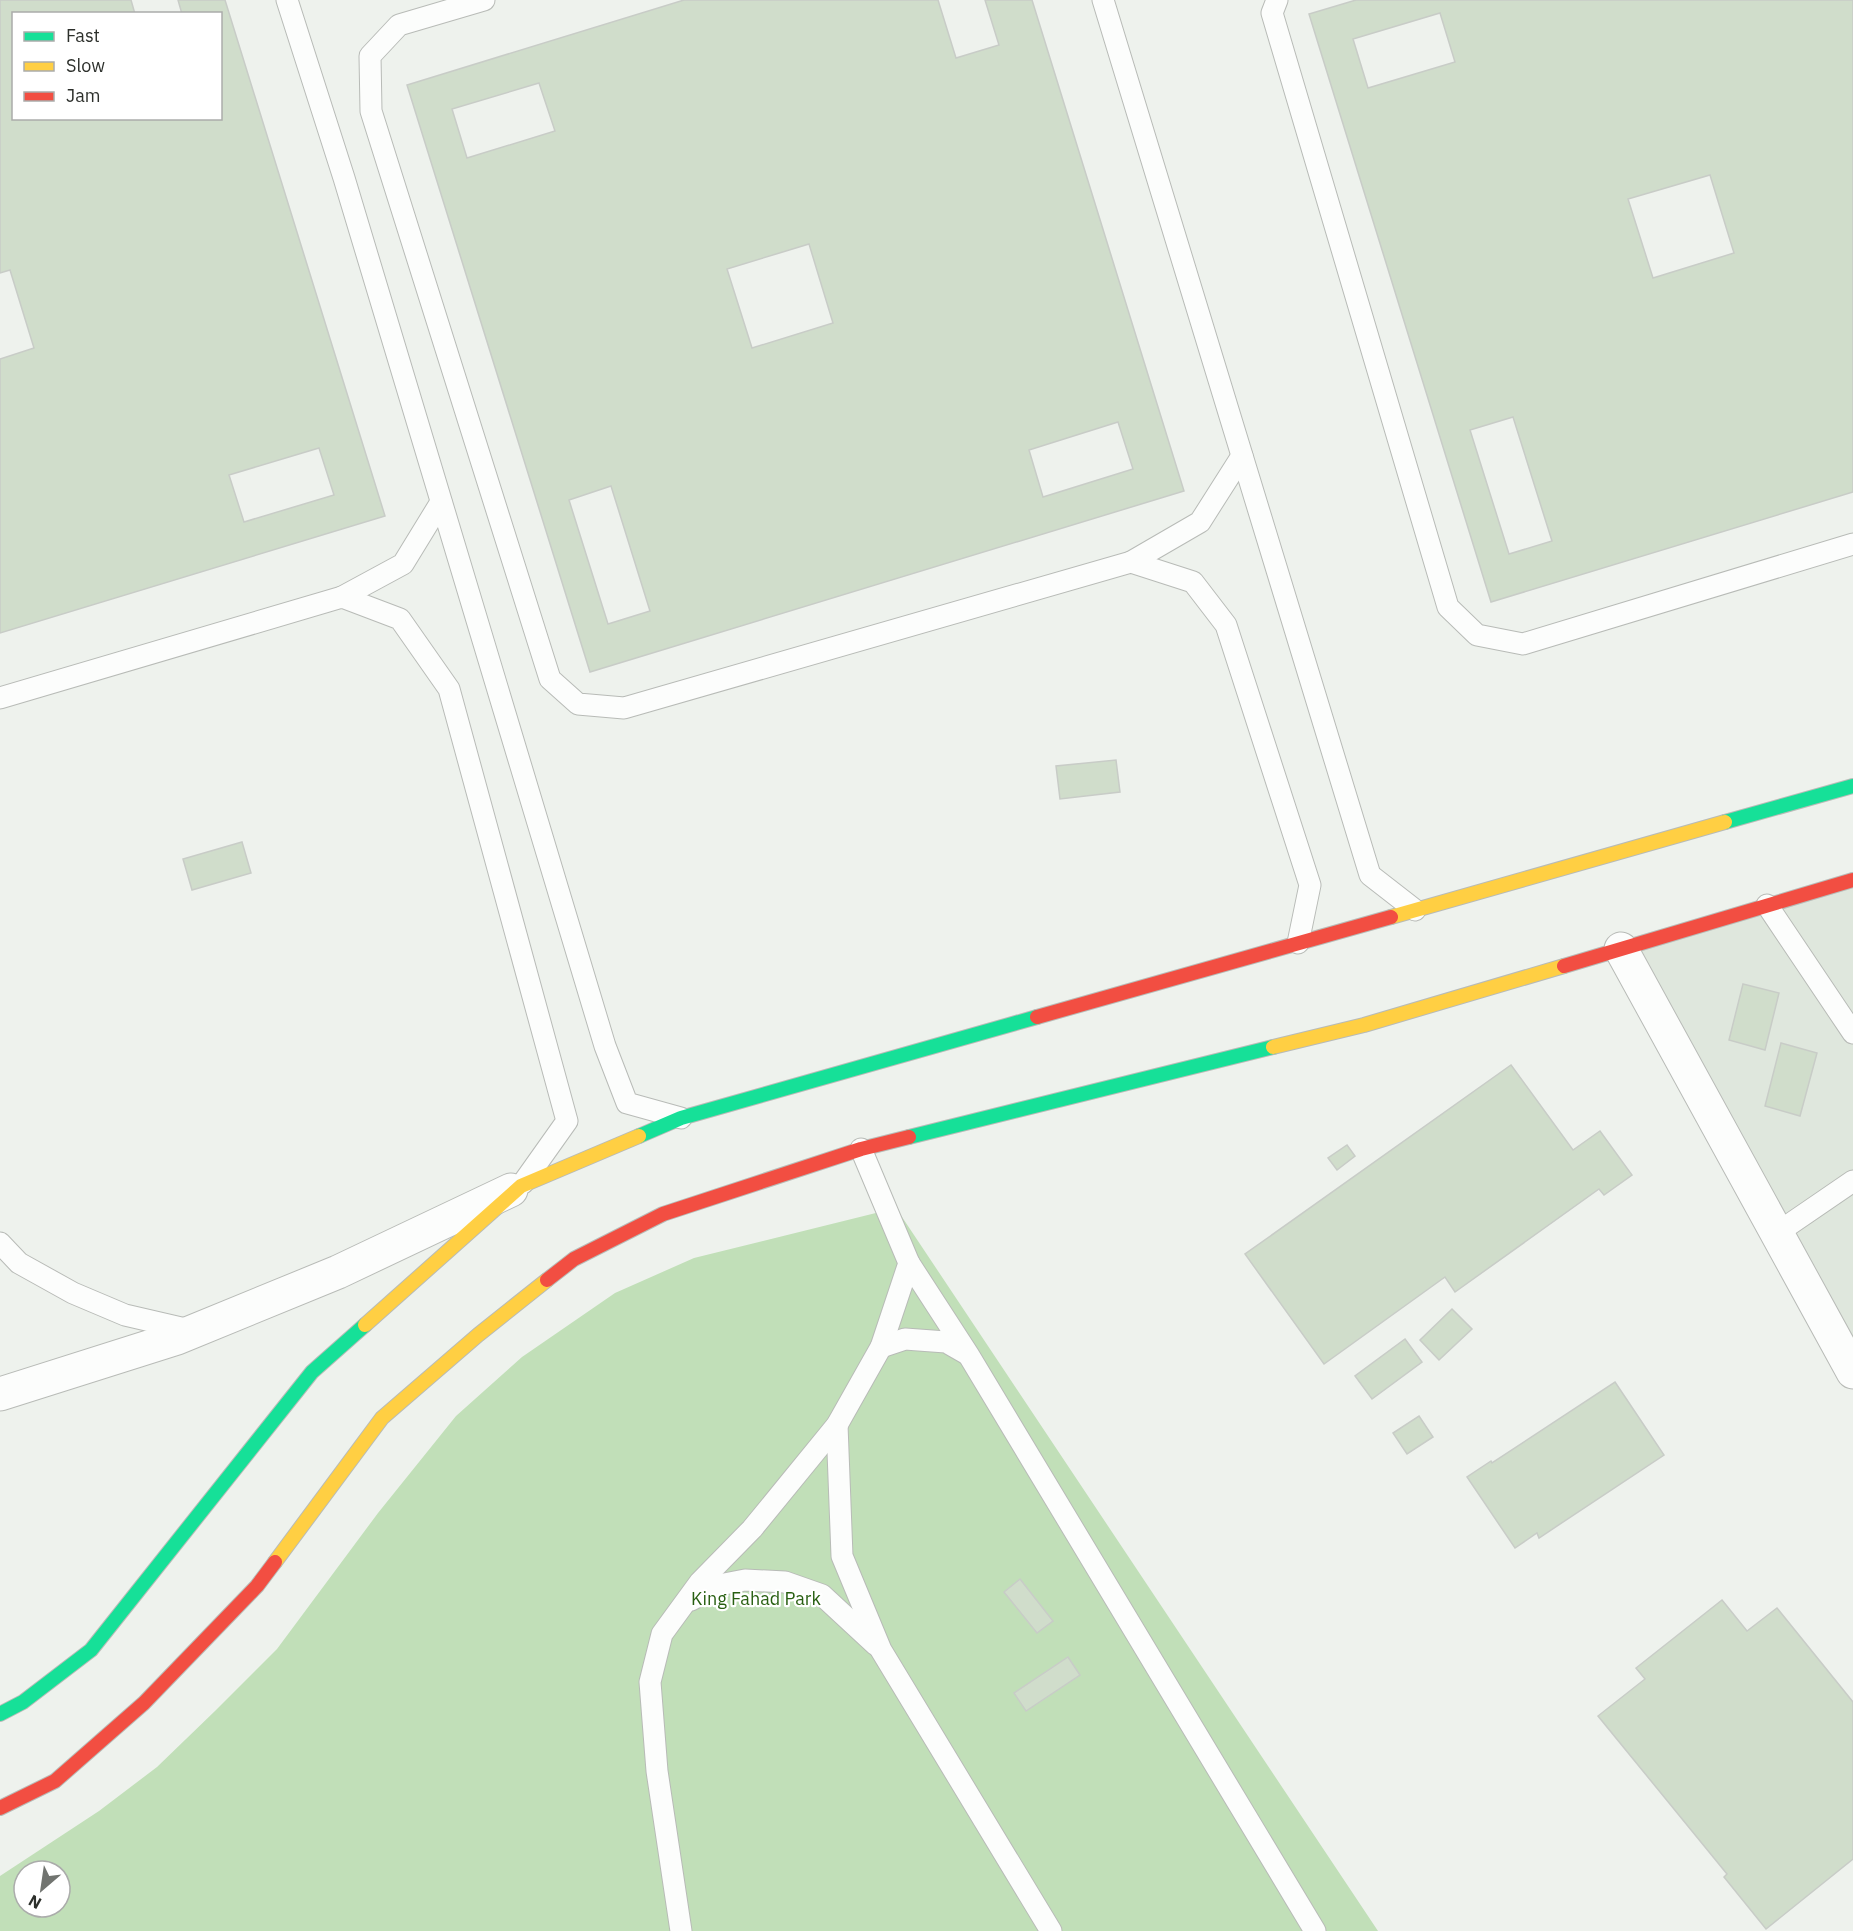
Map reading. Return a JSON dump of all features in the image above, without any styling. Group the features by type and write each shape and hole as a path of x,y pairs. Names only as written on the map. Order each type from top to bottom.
{"street":[{"path":"0,1394 195,1331 338,1272 521,1186 681,1118 1853,786"},
{"path":"0,1820 56,1781 144,1702 256,1586 382,1418 478,1335 574,1258 663,1214 861,1149 1364,1025 1853,880"},
{"path":"1621,949 1853,1372"},
{"path":"0,1712 23,1702 91,1650 312,1372 521,1186"},
{"path":"0,1808 56,1781"}],"lane":[{"path":"287,0 344,178 605,1046 627,1103 681,1118"},
{"path":"484,0 399,25 370,56 371,111 550,679 578,704 624,708 1131,562 1200,522 1242,456"},
{"path":"1103,0 1370,875 1415,910"},
{"path":"1277,0 1272,13 1448,607 1470,628 1478,635 1523,644 1853,544"},
{"path":"0,698 342,597 403,564 441,502"},
{"path":"1131,562 1193,582 1226,625 1310,885 1298,944"},
{"path":"342,597 400,619 449,689 567,1121 521,1186"},
{"path":"1767,905 1853,1033"},
{"path":"861,1149 909,1263 968,1354 1315,1931"},
{"path":"1777,1233 1853,1180"},
{"path":"0,1243 19,1263 73,1293 124,1315 195,1331"},
{"path":"681,1931 657,1771 650,1682 662,1634 700,1582 752,1529 837,1425 881,1347 909,1263"},
{"path":"881,1347 905,1339 946,1342 968,1354"},
{"path":"837,1425 842,1556 881,1650 1051,1931"},
{"path":"683,1604 718,1585 745,1580 785,1582 822,1594 881,1650"}],"shaded area":[{"path":"1853,880 1853,1372 1621,949"}],"green space":[{"name":"King Fahad Park","path":"896,1208 1378,1931 0,1931 0,1876 12,1868 12,1919 72,1919 72,1859 26,1859 99,1811 157,1767 277,1649 378,1513 456,1416 522,1357 615,1293 694,1258"}],"building":[{"path":"0,0 131,0 134,12 12,12 12,120 222,120 222,12 181,12 178,0 225,0 385,516 0,633 0,359 34,348 10,270 0,273","holes":["319,448 334,495 244,522 229,475"]},
{"path":"684,0 938,0 956,58 999,45 985,0 1032,0 1184,491 590,672 407,85","holes":["539,83 555,131 467,158 452,109","809,244 833,323 752,348 727,269","1118,422 1133,469 1043,497 1029,450","611,486 650,611 608,624 569,500"]},
{"path":"1356,0 1853,0 1853,492 1491,602 1309,14","holes":["1440,13 1455,62 1368,88 1353,39","1710,175 1734,253 1653,278 1628,199","1513,417 1552,541 1509,554 1470,430"]},
{"path":"1116,760 1120,792 1060,799 1056,766"},
{"path":"242,842 251,873 192,890 183,859"},
{"path":"1743,984 1779,993 1765,1050 1729,1040"},
{"path":"1781,1043 1817,1053 1800,1116 1765,1106"},
{"path":"1511,1065 1573,1150 1600,1131 1632,1175 1604,1195 1599,1189 1455,1292 1445,1277 1324,1364 1245,1254"},
{"path":"1347,1145 1355,1156 1337,1170 1328,1158"},
{"path":"1452,1309 1472,1329 1439,1360 1420,1340"},
{"path":"1405,1339 1422,1362 1372,1399 1355,1376"},
{"path":"1615,1382 1664,1455 1539,1538 1537,1533 1515,1548 1467,1477"},
{"path":"1419,1416 1433,1437 1407,1454 1393,1433"},
{"path":"1020,1579 1053,1621 1037,1633 1004,1592"},
{"path":"1722,1600 1747,1631 1777,1608 1853,1702 1853,1859 1766,1929 1724,1877 1727,1874 1598,1716 1645,1679 1636,1668"},
{"path":"1068,1657 1080,1675 1026,1711 1014,1693"}],"traffic: fast":[{"path":"1725,822 1853,786"},
{"path":"639,1136 681,1118 1037,1017"},
{"path":"909,1137 1273,1047"},
{"path":"0,1714 23,1702 91,1650 312,1372 365,1325"}],"traffic: slow":[{"path":"1391,917 1725,822"},
{"path":"1273,1047 1364,1025 1564,966"},
{"path":"365,1325 521,1186 639,1136"},
{"path":"275,1562 382,1418 478,1335 547,1280"}],"traffic: jam":[{"path":"1564,966 1853,880"},
{"path":"1037,1017 1391,917"},
{"path":"547,1280 574,1259 663,1214 861,1149 909,1137"},
{"path":"0,1808 55,1781 144,1703 257,1586 275,1562"}]}
